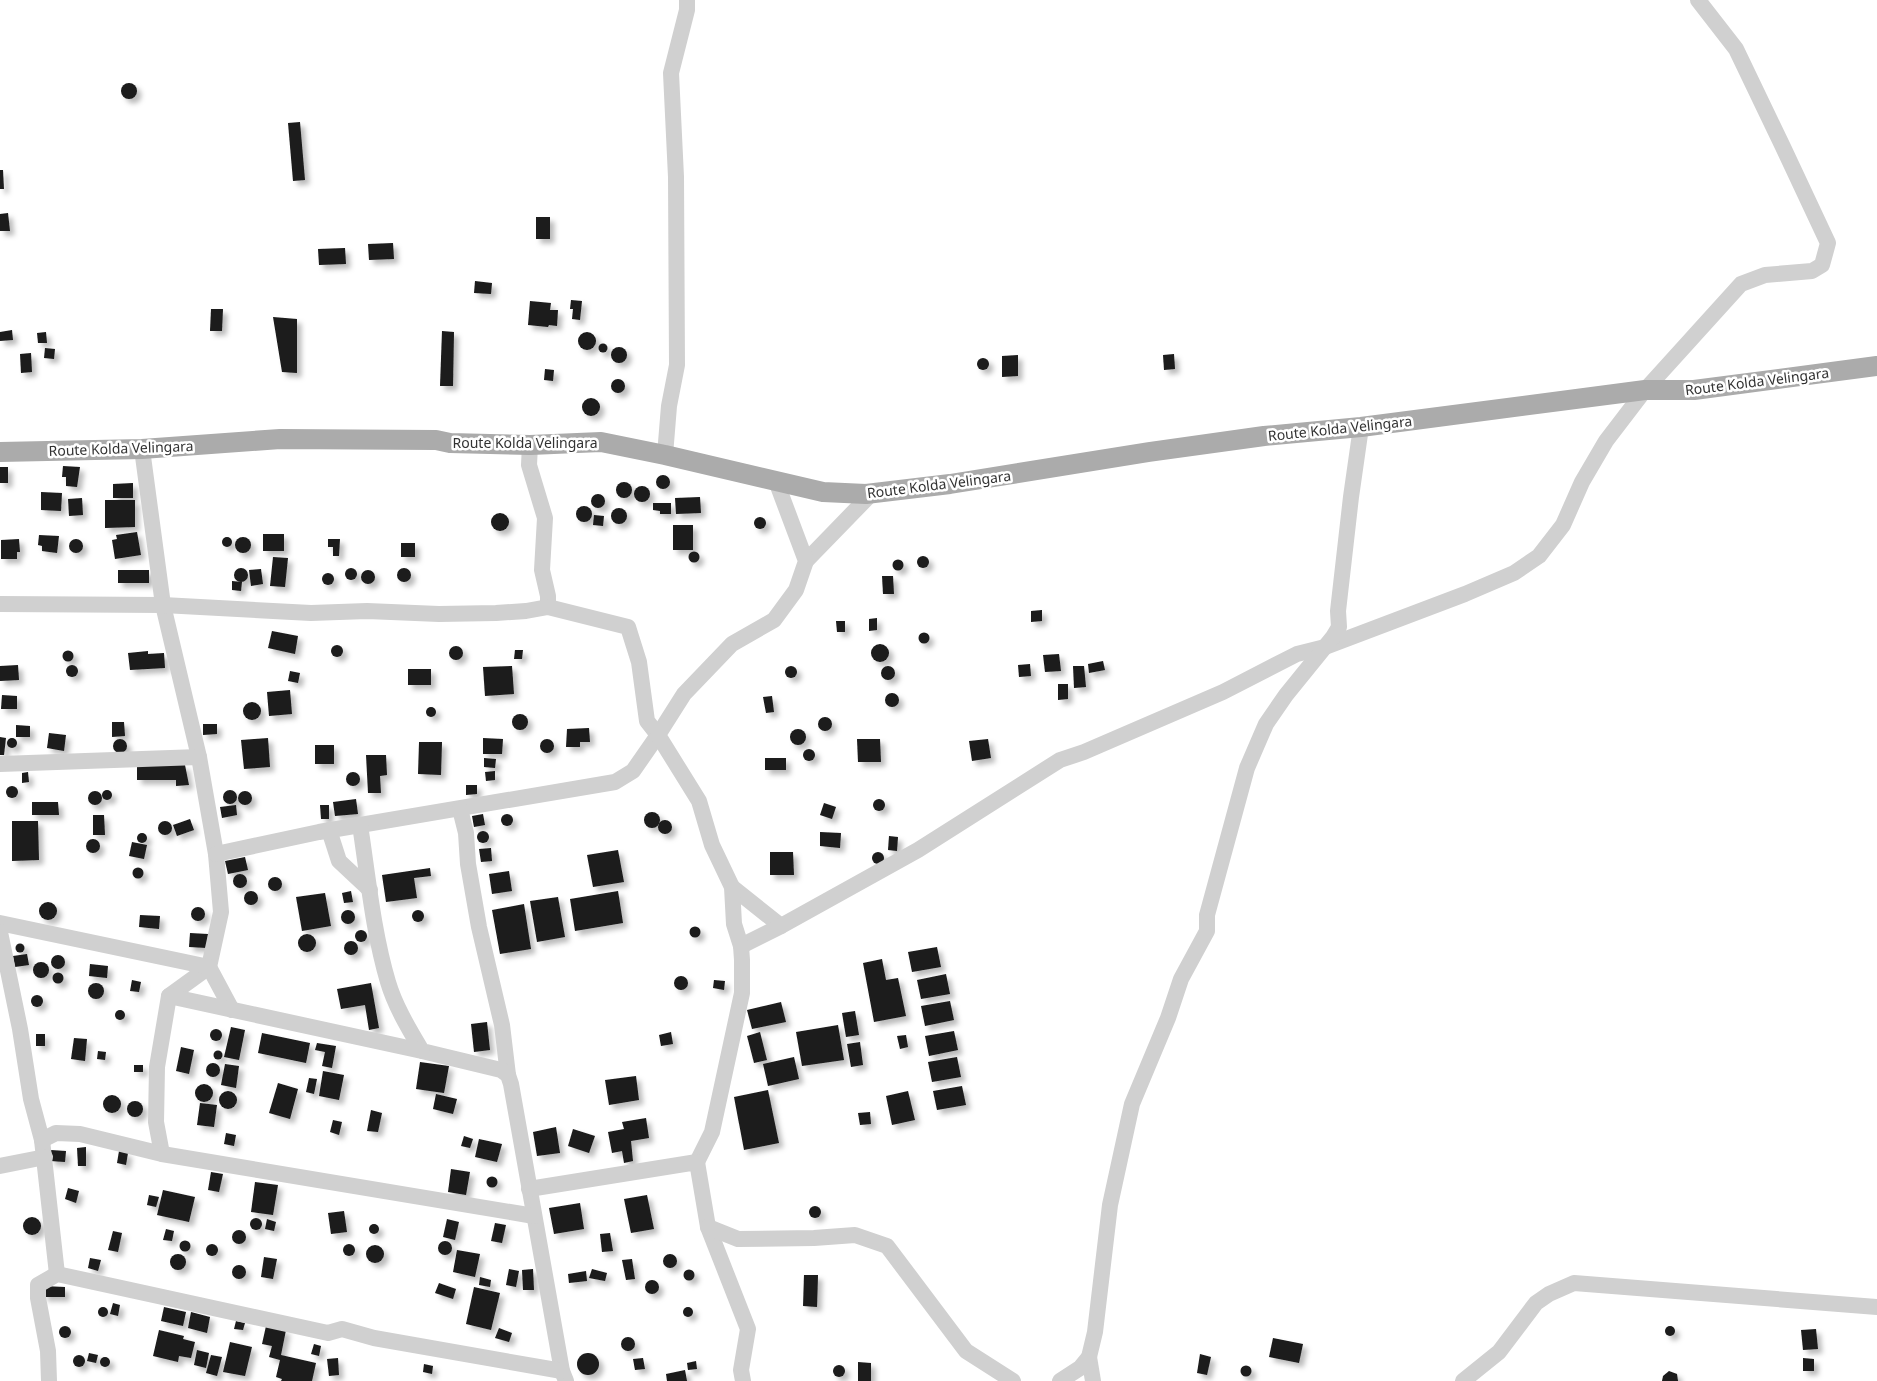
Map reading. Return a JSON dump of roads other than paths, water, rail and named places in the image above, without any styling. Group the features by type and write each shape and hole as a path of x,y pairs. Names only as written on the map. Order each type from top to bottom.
{"main road":[{"name":"Route Kolda Velingara","path":"0,452 142,449 280,439 436,440 450,443 530,445 601,442 823,492 872,494 1226,442 1361,427 1645,390 1694,390 1877,366"}],"street":[{"path":"665,455 668,406 677,364 676,177 671,73 687,10 687,0"},
{"path":"741,946 918,850 1060,760 1084,752 1223,692 1297,654 1325,647 1466,594 1514,573 1539,556 1562,525 1582,482 1606,441 1645,390 1741,284 1765,275 1812,271 1822,266 1828,243 1736,49 1698,0"},
{"path":"1093,1381 1089,1357 1095,1332 1110,1204 1132,1104 1182,979 1207,931 1207,915 1247,768 1266,724 1286,695 1333,637 1338,627 1338,611 1351,497 1361,427"},
{"path":"530,445 529,465 545,518 542,570 548,596 548,607"},
{"path":"142,449 163,605 198,757 216,854 220,912 209,966 232,1010"},
{"path":"776,481 806,561"},
{"path":"216,854 328,830 615,782 632,770 684,694 732,644 774,620 796,590 806,561 872,494"},
{"path":"0,604 163,605 311,613 367,611 438,614 504,612 548,607 628,627 639,662 647,721 658,734 700,801 712,846 732,887 734,924 741,946 742,993 712,1132 697,1162 708,1227 748,1328 742,1370 743,1381"},
{"path":"0,764 198,757"},
{"path":"48,1381 48,1351 38,1298 38,1285 57,1274 328,1333 342,1329 374,1338 564,1376 508,1075 502,1025 479,927 468,864 466,833 460,809"},
{"path":"360,826 376,928 388,982 401,1015 422,1051"},
{"path":"328,830 339,861 370,890"},
{"path":"732,887 781,926"},
{"path":"0,924 209,966"},
{"path":"0,932 20,1029 31,1098 42,1140 57,1274"},
{"path":"162,1154 156,1122 157,1067 169,996 209,966"},
{"path":"169,996 422,1051 501,1070 508,1075"},
{"path":"136,1148 156,1122"},
{"path":"42,1140 56,1133 80,1134 162,1154 534,1216"},
{"path":"0,1166 44,1157"},
{"path":"530,1189 697,1162"},
{"path":"708,1227 738,1239 814,1238 855,1235 887,1246 966,1351 1013,1381"},
{"path":"1463,1381 1498,1352 1536,1302 1574,1283 1877,1306"},
{"path":"1060,1381 1080,1368 1089,1357"}]}
